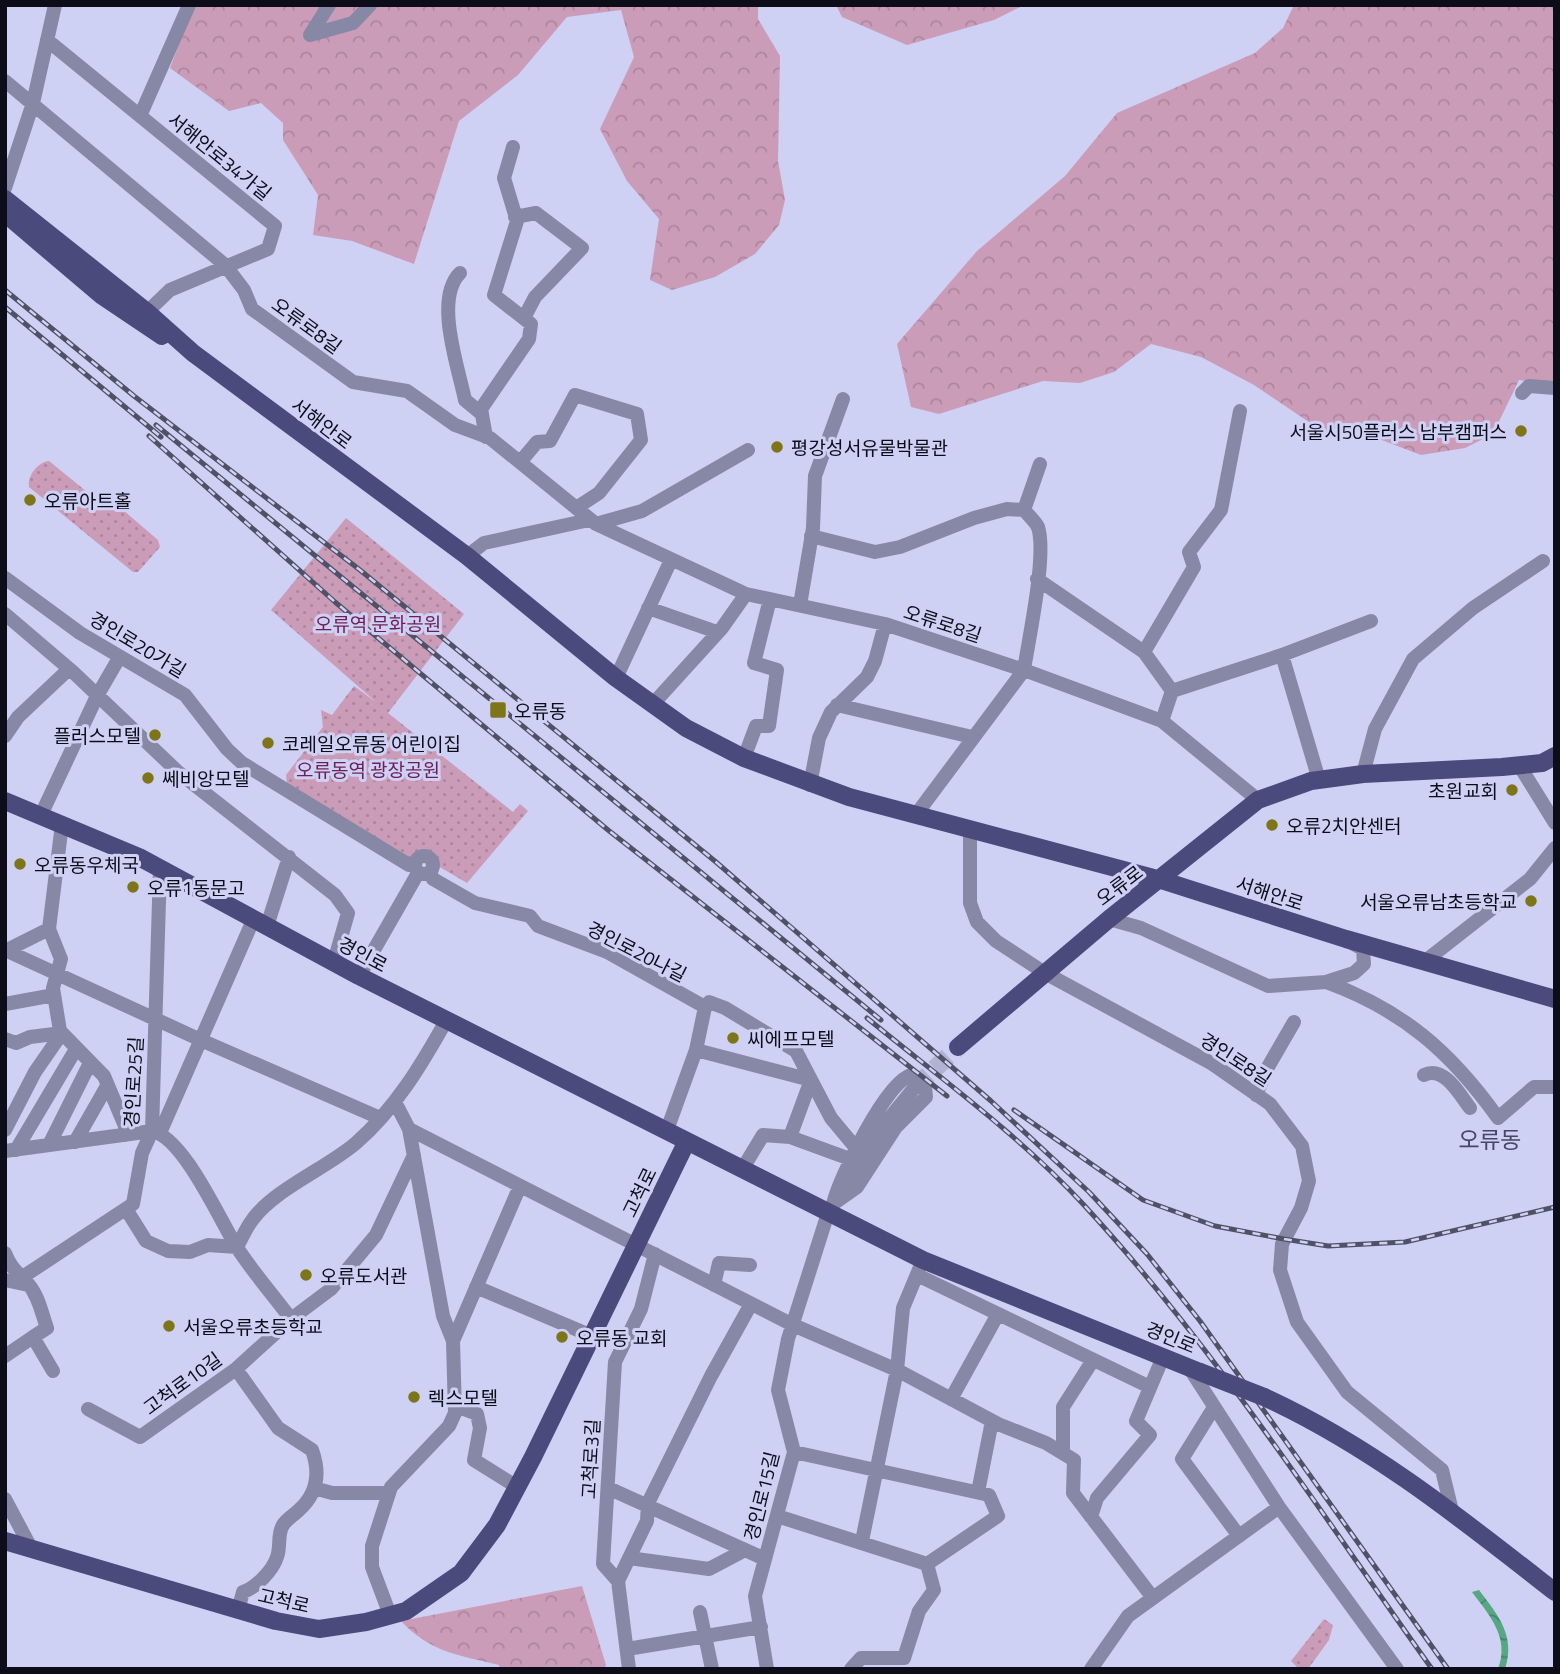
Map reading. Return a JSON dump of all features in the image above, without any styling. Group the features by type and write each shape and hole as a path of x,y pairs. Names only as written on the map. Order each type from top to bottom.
{"main road":[{"name":"서해안로","path":"5,199 147,312 193,353 467,556 616,678 686,728 744,758 810,785 915,817 1161,880 1346,939 1555,999"},
{"path":"7,216 136,321 193,353"},
{"name":"오류로","path":"958,1047 1109,919 1258,800 1319,780 1363,774 1542,763 1555,756"},
{"name":"경인로","path":"5,801 160,868 359,976 687,1141 831,1208 920,1267 1163,1357 1264,1397 1311,1419 1452,1511 1555,1592"},
{"name":"고척로","path":"5,1541 238,1610 319,1629 406,1611 461,1573 497,1525 687,1141"}],"street":[{"path":"5,188 33,103 55,5"},
{"path":"140,116 189,5"},
{"path":"329,5 310,35 353,23 370,5"},
{"name":"서해안로34가길","path":"47,40 275,226 268,249 170,290 147,312"},
{"name":"오류로8길","path":"5,81 225,265 238,279 252,309 352,382 407,391 455,425 486,437 521,461 593,522 746,594 885,624 1024,670 1162,721 1258,800"},
{"path":"486,437 481,409 529,339 531,324 494,295 517,221 504,178 513,147"},
{"path":"515,217 536,213 582,248 535,297 524,318"},
{"path":"460,273 451,282 446,304 465,400 482,414"},
{"path":"1522,393 1529,386 1555,388"},
{"path":"521,461 537,442 550,441 575,395 636,414 641,440 599,493 576,508"},
{"path":"800,606 811,536 815,477 843,399"},
{"path":"1144,652 1194,567 1189,552 1221,510 1240,411"},
{"path":"467,556 484,542 642,511 748,450"},
{"path":"1024,510 1040,464"},
{"path":"811,536 875,552 900,547 974,518 1007,509 1024,510 1037,525 1037,579 1024,670 915,817"},
{"path":"616,678 671,560"},
{"path":"1363,774 1375,729 1413,659 1473,608 1543,561"},
{"name":"경인로20가길","path":"5,578 119,658 186,695 227,749 242,763 421,870"},
{"path":"1037,579 1144,652 1171,691"},
{"path":"652,705 717,632 746,594"},
{"path":"744,758 756,726 769,726 777,670 754,663 770,599"},
{"path":"648,608 717,632"},
{"path":"5,614 69,669 177,772 335,895 348,913 334,962"},
{"path":"1171,691 1282,655 1371,621"},
{"path":"810,785 819,738 837,705 867,677 875,661 885,624"},
{"path":"1282,655 1319,780"},
{"path":"41,815 97,696 119,658"},
{"path":"5,736 18,717 69,669"},
{"path":"1162,721 1171,691"},
{"path":"837,705 972,737"},
{"path":"1519,765 1555,824"},
{"path":"62,824 49,929 61,959 54,995 62,1033 104,1076 125,1126 125,1135"},
{"path":"970,832 970,903 978,922 996,941 1045,973"},
{"path":"1424,962 1530,879 1555,848"},
{"path":"156,1132 261,922 289,857"},
{"name":"경인로25길","path":"126,1209 133,1204 142,1153 156,1132 155,1020 160,868"},
{"path":"359,976 421,870"},
{"name":"경인로20나길","path":"421,870 475,903 530,916 538,926 607,952 705,1007 709,1002 725,1008 796,1051 853,1154"},
{"path":"1109,919 1141,928 1268,986 1326,982 1353,973 1364,964 1363,949 1346,939"},
{"path":"6,950 49,929"},
{"path":"6,950 155,1020 380,1118"},
{"name":"경인로8길","path":"1045,973 1211,1063 1270,1104 1303,1146 1309,1181 1301,1208 1282,1244 1280,1270 1297,1322 1347,1392 1442,1470 1452,1511"},
{"path":"1326,982 1383,1008 1429,1037 1468,1077 1498,1118 1534,1087 1555,1087"},
{"path":"5,1004 54,995"},
{"path":"667,1130 696,1050 705,1007"},
{"path":"237,1247 254,1218 293,1186 355,1144 395,1102 419,1071 447,1019"},
{"path":"1256,1095 1268,1067 1294,1022"},
{"path":"5,1039 16,1043 30,1037 62,1033"},
{"path":"5,1130 35,1073 62,1033"},
{"path":"11,1151 76,1049"},
{"path":"696,1050 811,1080 790,1138"},
{"path":"49,1145 90,1063"},
{"path":"1424,1075 1429,1072 1440,1074 1470,1108"},
{"path":"911,1075 925,1087 926,1097 896,1127 857,1187 831,1208 837,1184 889,1094 903,1078 911,1075"},
{"path":"75,1142 107,1086"},
{"path":"831,1208 870,1142 915,1087"},
{"path":"390,1615 372,1567 372,1546 388,1493 449,1426 456,1406 453,1341 443,1316 409,1129 395,1102"},
{"path":"409,1129 793,1325 897,1370 992,1421 1063,1453 1074,1460 1073,1493 1153,1598"},
{"path":"11,1151 156,1132"},
{"path":"156,1132 201,1181 237,1247 291,1319"},
{"path":"743,1168 762,1135 790,1138 853,1154"},
{"name":"고척로10길","path":"88,1409 140,1437 236,1369 291,1319 331,1289 376,1235 414,1155"},
{"path":"453,1341 520,1186"},
{"name":"경인로15길","path":"767,1669 755,1596 793,1452 778,1390 793,1325 831,1208"},
{"path":"5,1280 25,1282 126,1209 146,1241 168,1251 190,1252 208,1245 237,1247"},
{"path":"5,1254 13,1272 25,1282 47,1328 5,1356"},
{"name":"고척로3길","path":"629,1669 618,1581 603,1564 615,1362 641,1309 655,1254"},
{"path":"715,1285 719,1263 750,1265"},
{"path":"862,1541 897,1370 903,1308 920,1267 998,1314 1150,1387"},
{"path":"476,1287 592,1336"},
{"path":"618,1581 647,1521 648,1503 711,1376 751,1304"},
{"path":"951,1399 998,1314"},
{"path":"33,1337 53,1371"},
{"path":"1091,1517 1097,1498 1150,1435 1136,1421 1163,1357"},
{"path":"1063,1453 1063,1407 1093,1360"},
{"path":"236,1369 278,1428 312,1450 317,1473 307,1502 282,1526 277,1558 252,1589 243,1592 238,1610"},
{"path":"1195,1370 1213,1409 1279,1507 1397,1669"},
{"path":"456,1406 477,1414 480,1428 474,1460 517,1487"},
{"path":"1213,1409 1182,1459 1239,1536"},
{"path":"978,1492 992,1421"},
{"path":"793,1452 989,1494 998,1516 927,1564"},
{"path":"314,1488 332,1493 388,1493"},
{"path":"608,1488 648,1503 765,1559"},
{"path":"5,1499 31,1548"},
{"path":"1091,1669 1128,1616 1279,1507"},
{"path":"777,1516 927,1564"},
{"path":"629,1558 709,1569 745,1550"},
{"path":"851,1669 861,1658 904,1658 919,1611 934,1590 927,1564"},
{"path":"700,1612 712,1669"},
{"path":"627,1649 761,1627"}],"green space":[{"path":"194,5 758,5 758,19 780,56 778,161 785,200 779,225 755,254 715,277 672,290 650,280 659,219 627,181 600,129 634,57 621,10 567,17 518,75 459,121 414,264 352,241 313,235 318,195 283,140 283,123 261,103 229,111 170,68"},
{"path":"836,5 1024,5 994,20 907,45 842,17"},
{"path":"1294,5 1555,5 1555,385 1519,380 1493,434 1465,448 1421,455 1366,434 1325,433 1254,385 1201,357 1151,344 1114,372 1080,383 1043,381 939,414 911,407 897,344 977,251 1065,176 1117,113 1255,53 1283,28"},
{"path":"49,461 103,505 116,504 158,540 160,547 138,572 133,572 29,487 34,470"},
{"path":"346,518 464,614 388,713 513,812 520,804 528,811 467,883 438,866 435,858 428,852 417,853 409,861 287,784 286,775 323,727 321,710 332,715 354,686 376,702 271,610"},
{"path":"582,1586 606,1665 604,1669 500,1669 499,1665 435,1646 412,1632 401,1621"},
{"path":"1324,1619 1333,1625 1329,1640 1308,1669 1299,1669 1291,1661"}],"water":[{"path":"1479,1590 1498,1617 1507,1636 1508,1657 1505,1669 1498,1669 1502,1647 1500,1637 1472,1592"}],"tunnel":[{"path":"915,1087 958,1047"}],"railway":[{"path":"5,290 134,396 360,570 716,862 991,1101 1089,1192 1147,1254 1200,1321 1448,1669"},
{"path":"5,307 161,437"},
{"path":"156,425 881,1020"},
{"path":"149,436 335,602 608,830 947,1096"},
{"path":"867,1018 1032,1154 1083,1204 1131,1258 1265,1431 1432,1669"},
{"path":"1014,1110 1143,1200 1215,1226 1284,1239 1328,1246 1405,1242 1555,1207"}],"place":[{"name":"서울시50플러스 남부캠퍼스","path":"1521,431"},
{"name":"평강성서유물박물관","path":"777,447"},
{"name":"오류아트홀","path":"30,500"},
{"name":"오류동","path":"498,710"},
{"name":"플러스모텔","path":"155,735"},
{"name":"코레일오류동 어린이집","path":"268,743"},
{"name":"쎄비앙모텔","path":"148,778"},
{"name":"초원교회","path":"1512,790"},
{"name":"오류2치안센터","path":"1272,825"},
{"name":"오류동우체국","path":"20,864"},
{"name":"오류1동문고","path":"133,887"},
{"name":"서울오류남초등학교","path":"1531,901"},
{"name":"씨에프모텔","path":"733,1038"},
{"name":"오류도서관","path":"306,1275"},
{"name":"서울오류초등학교","path":"169,1326"},
{"name":"오류동 교회","path":"562,1337"},
{"name":"렉스모텔","path":"414,1397"}],"district":[{"name":"오류동","path":"1490,1139"}],"park label":[{"name":"오류역 문화공원","path":"378,623"},
{"name":"오류동역 광장공원","path":"368,769"}]}
